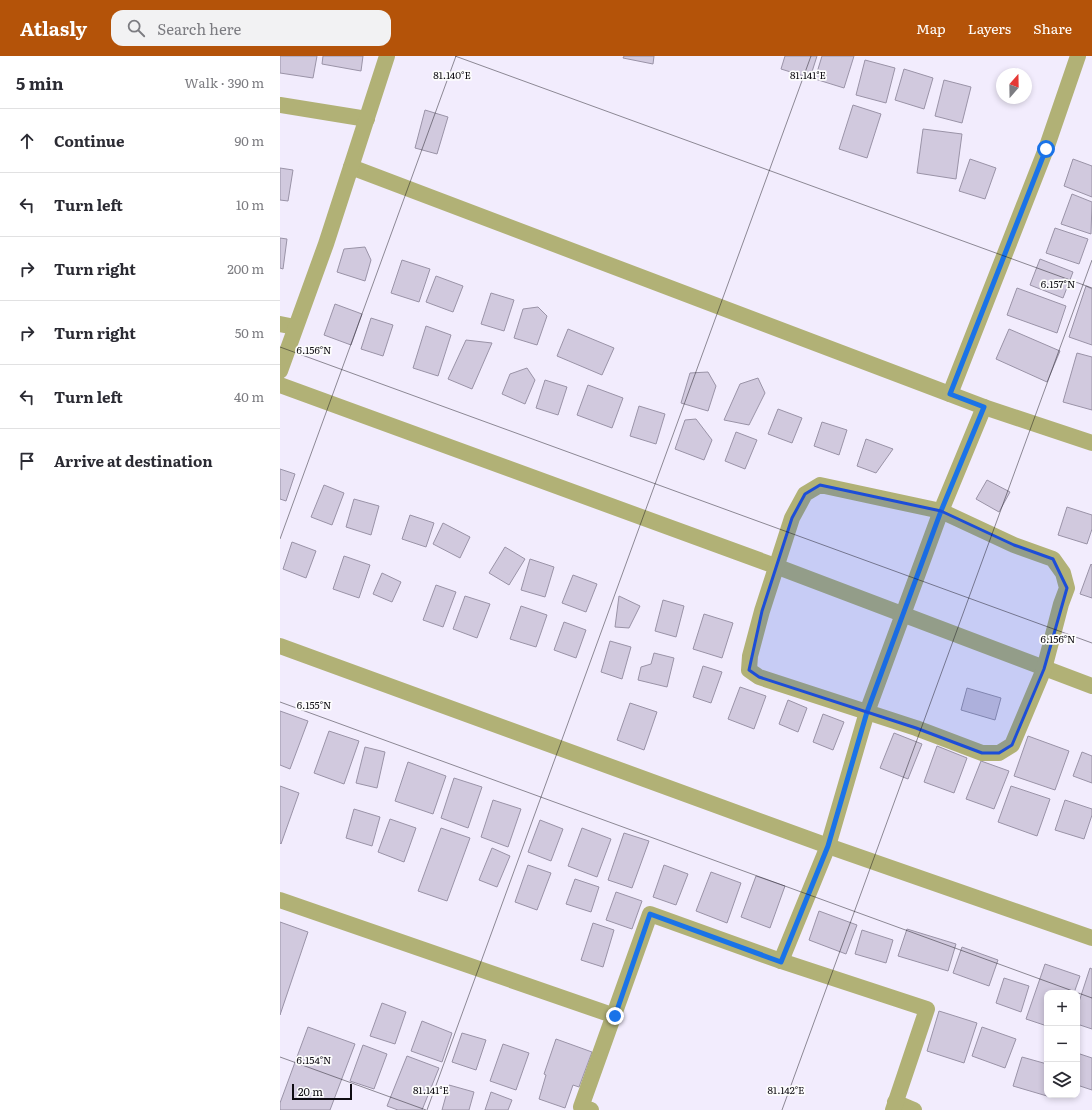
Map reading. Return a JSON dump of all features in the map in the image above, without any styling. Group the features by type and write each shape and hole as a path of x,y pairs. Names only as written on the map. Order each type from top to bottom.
{"street":[{"path":"280,371 288,325 326,244 387,56"},
{"path":"950,394 1046,149 1078,56"},
{"path":"280,105 367,119"},
{"path":"351,167 984,407 1092,443"},
{"path":"280,385 778,567 1092,686"},
{"path":"781,962 828,846 867,712 941,511 984,407"},
{"path":"820,485 941,511 1014,545 1053,559 1063,573 1067,588 1061,604 1044,669 1012,745 1000,753 982,753 916,728 759,677 749,670 750,656 758,626 778,567 792,518 805,494 820,485"},
{"path":"280,646 828,846 1092,938"},
{"path":"280,900 615,1016"},
{"path":"591,1110 582,1107 650,914 781,962 927,1010 894,1106 914,1110"}],"highlighted area":[{"path":"820,485 941,511 1014,545 1053,559 1067,588 1044,669 1012,745 999,753 982,753 916,728 759,677 749,670 762,611 792,518 805,494"}],"building":[{"path":"280,56 317,56 313,78 280,73"},
{"path":"323,56 363,56 361,71 322,64"},
{"path":"624,56 654,56 653,64 623,58"},
{"path":"785,56 817,56 810,78 781,69"},
{"path":"822,56 854,56 844,88 815,79"},
{"path":"865,60 895,68 886,103 856,95"},
{"path":"904,69 933,78 924,109 895,100"},
{"path":"944,80 971,87 962,123 935,116"},
{"path":"853,105 881,114 867,158 839,149"},
{"path":"425,110 448,117 437,154 415,148"},
{"path":"923,129 962,134 956,179 917,173"},
{"path":"970,159 996,168 985,199 959,191"},
{"path":"1073,159 1092,166 1092,197 1064,186"},
{"path":"280,168 293,170 288,201 280,200"},
{"path":"1072,194 1092,202 1091,234 1061,224"},
{"path":"1055,228 1088,239 1079,264 1046,253"},
{"path":"280,238 287,239 283,269 280,268"},
{"path":"365,247 371,260 365,281 337,272 344,249"},
{"path":"1040,259 1073,272 1063,298 1030,285"},
{"path":"402,260 430,269 419,302 391,293"},
{"path":"436,276 463,286 453,312 426,302"},
{"path":"1086,286 1092,289 1092,345 1069,337"},
{"path":"1017,288 1066,306 1057,333 1007,315"},
{"path":"491,293 514,300 504,331 481,324"},
{"path":"335,304 362,314 351,345 324,335"},
{"path":"538,307 547,316 537,345 514,338 523,309"},
{"path":"371,318 393,325 383,356 361,349"},
{"path":"426,326 451,335 438,376 413,368"},
{"path":"568,329 614,348 602,375 557,356"},
{"path":"1009,329 1060,351 1047,382 996,359"},
{"path":"466,340 492,343 472,389 448,379"},
{"path":"1077,353 1092,357 1092,410 1063,402"},
{"path":"527,368 535,380 525,404 502,394 510,374"},
{"path":"708,372 716,386 708,411 681,403 690,373"},
{"path":"758,378 765,393 749,425 724,420 740,384"},
{"path":"545,380 567,387 558,415 536,408"},
{"path":"588,385 623,398 612,428 577,415"},
{"path":"639,406 665,414 656,444 630,436"},
{"path":"778,409 802,418 792,443 768,434"},
{"path":"696,419 712,440 704,460 675,449 685,420"},
{"path":"822,422 847,430 839,455 814,446"},
{"path":"736,432 757,440 745,469 725,461"},
{"path":"866,439 893,449 876,473 857,466"},
{"path":"280,469 295,474 286,501 280,499"},
{"path":"987,480 1010,492 999,512 976,499"},
{"path":"324,485 344,493 332,525 311,517"},
{"path":"354,499 379,506 371,535 346,527"},
{"path":"1067,507 1092,515 1092,529 1087,544 1058,535"},
{"path":"410,515 434,523 426,547 402,539"},
{"path":"443,523 470,537 460,558 433,544"},
{"path":"292,542 316,551 306,578 283,569"},
{"path":"505,547 525,559 509,585 489,573"},
{"path":"344,556 370,565 359,598 333,589"},
{"path":"530,559 554,567 545,597 521,590"},
{"path":"1091,564 1092,565 1092,598 1080,594"},
{"path":"382,573 401,582 392,602 373,594"},
{"path":"573,575 597,584 586,612 562,603"},
{"path":"436,585 456,592 443,627 423,620"},
{"path":"465,596 490,604 477,638 453,629"},
{"path":"619,596 640,606 629,628 615,627"},
{"path":"663,600 684,606 676,637 655,631"},
{"path":"521,606 547,615 536,647 510,639"},
{"path":"704,614 733,623 722,658 693,649"},
{"path":"564,622 586,630 576,658 554,650"},
{"path":"610,641 631,647 622,679 601,672"},
{"path":"654,653 674,658 667,687 638,680 641,667 651,664"},
{"path":"703,666 722,672 711,703 693,697"},
{"path":"740,687 766,696 754,729 728,719"},
{"path":"967,688 1001,698 995,720 961,710"},
{"path":"788,700 807,708 798,732 779,724"},
{"path":"630,703 657,712 644,750 617,740"},
{"path":"280,711 308,721 290,769 280,765"},
{"path":"823,714 844,722 833,750 813,742"},
{"path":"329,731 359,741 344,784 314,773"},
{"path":"894,733 922,744 908,779 880,768"},
{"path":"1028,736 1069,751 1055,790 1014,776"},
{"path":"937,746 967,758 954,793 924,782"},
{"path":"365,747 385,752 377,788 356,783"},
{"path":"1082,752 1092,756 1092,783 1073,776"},
{"path":"981,761 1009,771 994,809 966,799"},
{"path":"408,762 446,776 433,814 395,801"},
{"path":"454,778 482,787 468,828 441,818"},
{"path":"280,786 299,793 281,844 280,843"},
{"path":"1011,786 1050,799 1037,836 998,822"},
{"path":"493,800 521,809 508,847 481,837"},
{"path":"1065,800 1092,809 1092,815 1084,839 1055,830"},
{"path":"354,809 380,817 372,846 346,838"},
{"path":"390,819 416,828 404,862 378,852"},
{"path":"540,820 563,829 551,861 528,852"},
{"path":"441,828 470,838 447,901 418,891"},
{"path":"582,828 611,839 597,877 568,866"},
{"path":"624,833 649,841 632,888 608,880"},
{"path":"492,848 510,856 497,887 479,880"},
{"path":"528,865 551,873 537,910 515,902"},
{"path":"664,865 688,874 676,905 653,897"},
{"path":"711,872 741,883 727,923 696,911"},
{"path":"756,876 785,886 770,928 741,917"},
{"path":"575,879 599,887 591,912 566,904"},
{"path":"616,892 642,901 632,929 606,920"},
{"path":"819,911 857,925 846,954 809,940"},
{"path":"280,922 308,932 280,1015"},
{"path":"593,923 614,930 603,967 581,960"},
{"path":"907,929 956,944 948,971 898,956"},
{"path":"862,930 893,940 886,963 855,954"},
{"path":"962,947 998,960 989,986 953,973"},
{"path":"1045,964 1080,976 1075,990 1044,990 1044,1025 1026,1019"},
{"path":"1090,968 1092,969 1092,1029 1080,1025 1080,999"},
{"path":"1004,978 1029,986 1021,1012 996,1003"},
{"path":"382,1003 406,1012 395,1044 370,1036"},
{"path":"939,1011 977,1023 964,1063 927,1051"},
{"path":"422,1021 452,1033 442,1062 411,1051"},
{"path":"308,1027 355,1044 330,1110 280,1110 280,1103"},
{"path":"982,1027 1016,1039 1005,1068 972,1056"},
{"path":"462,1033 486,1040 476,1070 452,1062"},
{"path":"556,1039 592,1052 579,1087 573,1085 565,1108 539,1099 546,1075 544,1074"},
{"path":"503,1044 529,1053 516,1090 490,1081"},
{"path":"363,1045 387,1054 374,1089 350,1081"},
{"path":"1080,1054 1092,1058 1092,1090 1080,1086"},
{"path":"407,1056 439,1068 422,1110 398,1110 387,1106"},
{"path":"1022,1057 1044,1063 1044,1095 1013,1086"},
{"path":"449,1085 474,1092 469,1110 442,1110"},
{"path":"491,1092 512,1100 508,1110 485,1110"}],"route":[{"path":"615,1016 650,914 781,962 828,846 867,712 941,511 984,407 950,394 1046,149"}]}
